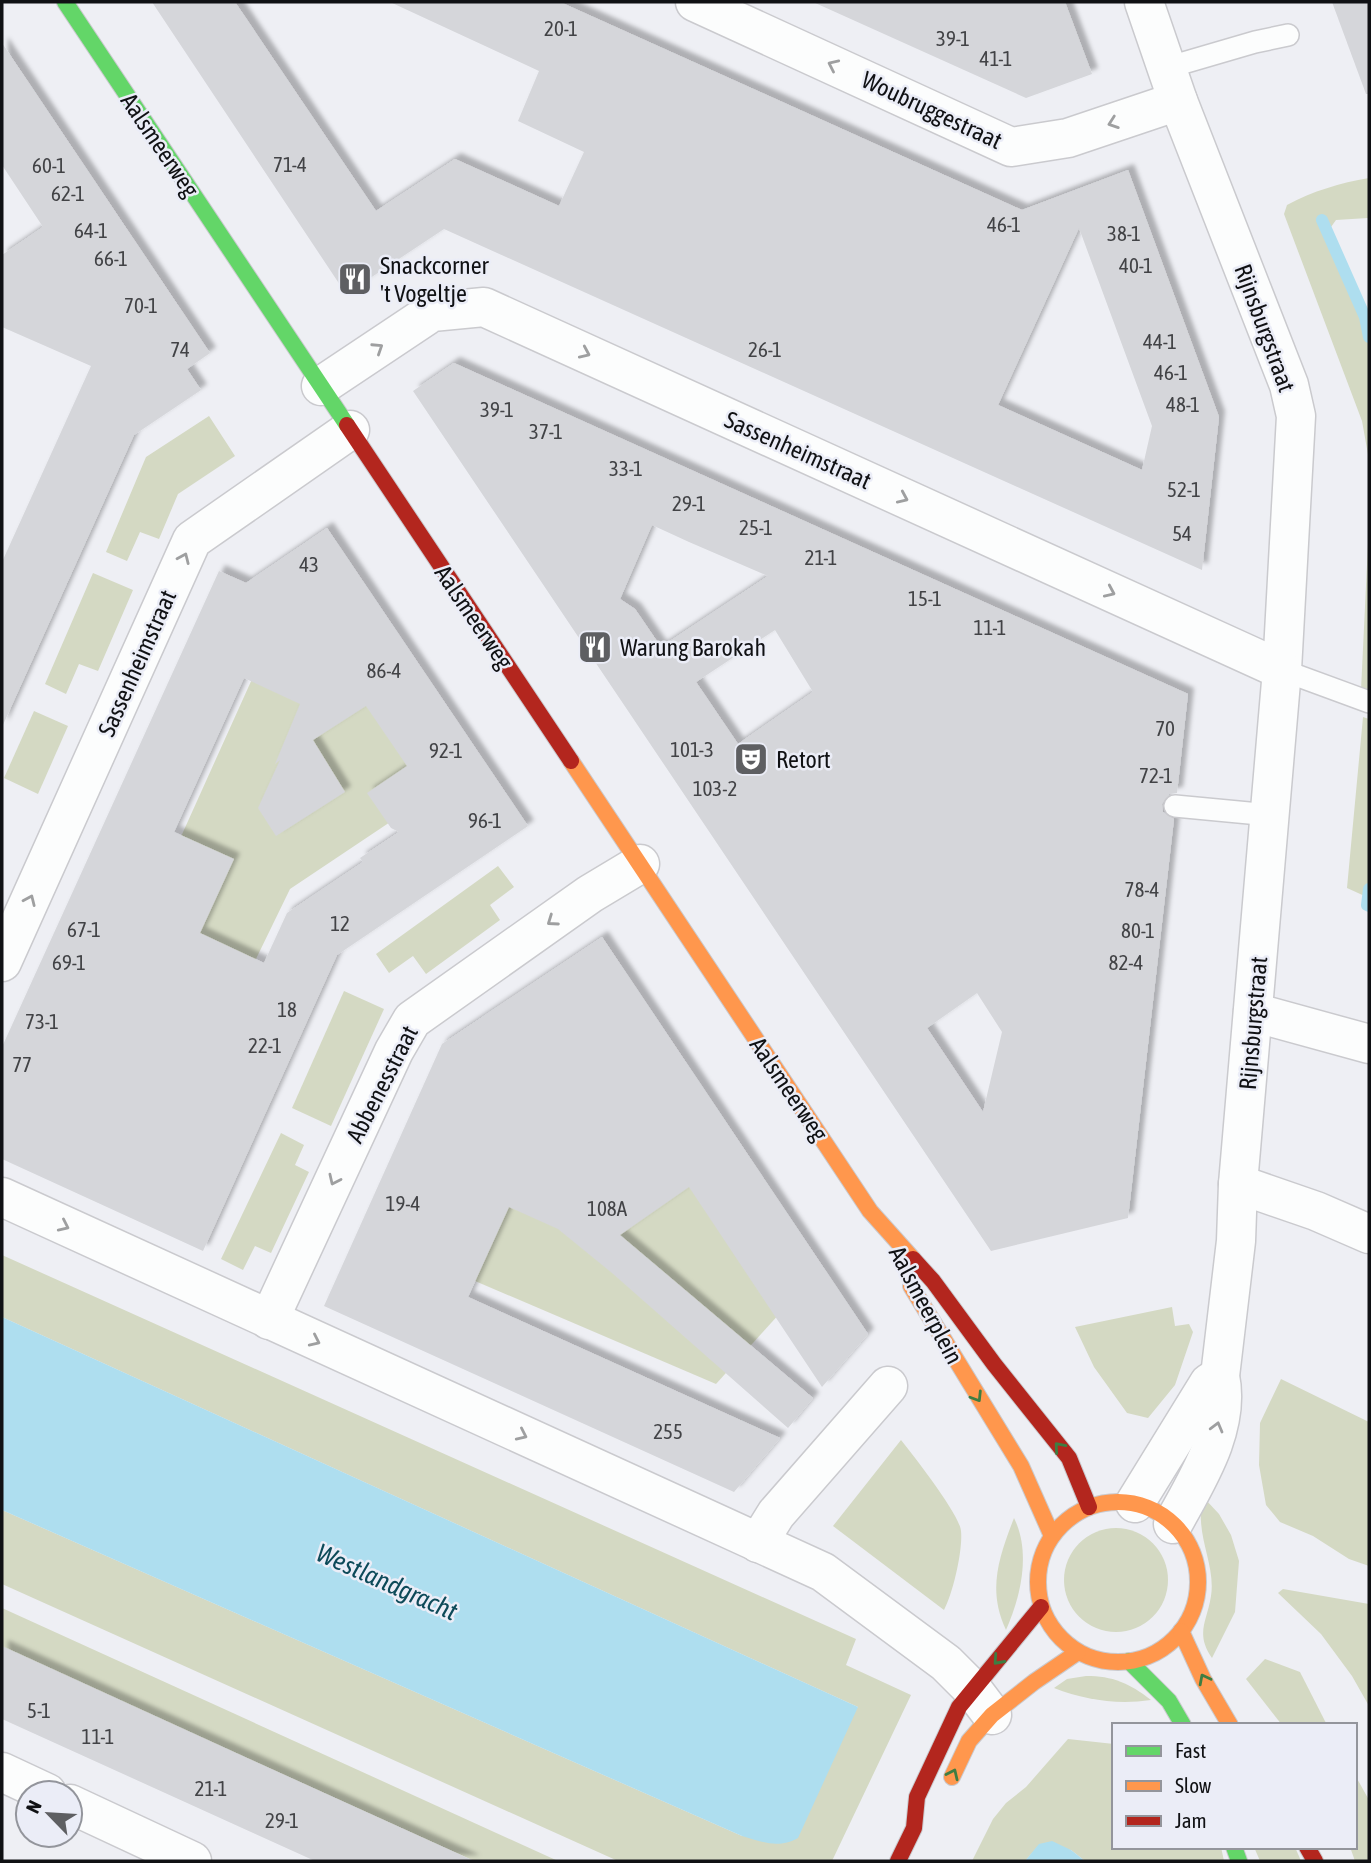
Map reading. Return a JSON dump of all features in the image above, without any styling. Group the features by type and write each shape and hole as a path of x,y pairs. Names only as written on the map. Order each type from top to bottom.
{"main road":[{"name":"Aalsmeerweg","path":"65,2 870,1211 886,1230"},
{"name":"Aalsmeerplein","path":"886,1230 933,1281 994,1364 1069,1458 1089,1507"},
{"name":"Aalsmeerplein","path":"886,1230 915,1296 1021,1466 1052,1536"},
{"path":"1120,1502 1135,1503 1155,1511 1173,1524 1191,1548 1198,1576 1195,1605 1181,1631 1167,1646 1149,1656 1129,1661 1103,1661 1079,1652 1056,1633 1041,1607 1038,1583 1041,1558 1052,1536 1069,1519 1089,1507 1120,1502"},
{"path":"943,1796 969,1741 982,1703 1041,1607"},
{"path":"1181,1631 1203,1679 1229,1723"},
{"path":"898,1861 914,1828 917,1797 959,1707 1024,1692 1034,1682 1079,1652"},
{"path":"1129,1661 1169,1701 1182,1723"},
{"path":"914,1828 930,1814"}],"street":[{"name":"Woubruggestraat","path":"695,2 1011,147 1068,138 1172,84"},
{"name":"Rijnsburgstraat","path":"1144,2 1172,84 1289,385 1296,416 1282,670 1238,1184 1236,1241 1220,1376 1223,1388 1219,1421 1206,1461 1173,1524"},
{"name":"Sassenheimstraat","path":"321,386 432,312 484,307 1282,670"},
{"name":"Sassenheimstraat","path":"2,962 192,540 350,430"},
{"name":"Abbenesstraat","path":"269,1320 394,1051 412,1020 590,894 639,864"},
{"path":"1254,1012 1369,1044"},
{"path":"1238,1184 1316,1211 1369,1234"},
{"path":"2,1197 823,1572 946,1663 982,1703"},
{"path":"1135,1503 1209,1383 1220,1376"},
{"path":"758,1543 776,1514 888,1386"},
{"path":"84,1811 191,1861"}],"lane":[{"path":"1172,84 1255,41 1288,35"},
{"path":"1282,670 1365,700"},
{"path":"1175,806 1270,815"}],"green space":[{"path":"1369,178 1369,220 1336,220 1329,234 1369,332 1369,460 1362,421 1284,214 1287,205 1307,196 1337,185"},
{"path":"209,416 235,456 178,494 159,539 140,532 127,561 106,552 146,457"},
{"path":"1369,523 1369,693 1361,690"},
{"path":"93,573 133,590 98,671 79,664 66,694 45,684"},
{"path":"298,608 435,792 290,889 168,1140 65,1094 275,628"},
{"path":"34,711 68,726 38,794 4,778"},
{"path":"1363,717 1369,719 1369,898 1347,888"},
{"path":"498,866 514,887 490,905 500,920 426,974 413,956 389,973 376,954"},
{"path":"344,991 384,1009 331,1126 292,1108"},
{"path":"583,1031 781,1312 716,1384 426,1260"},
{"path":"281,1133 304,1145 295,1165 309,1172 271,1253 255,1246 243,1270 221,1259"},
{"path":"2,1255 856,1639 846,1665 911,1695 832,1861 618,1861 2,1584 2,1510 742,1836 858,1707 2,1317"},
{"path":"1172,1307 1175,1326 1189,1324 1193,1332 1175,1385 1148,1418 1127,1413 1094,1367 1075,1327"},
{"path":"1281,1379 1369,1422 1369,1566 1349,1559 1313,1536 1280,1522 1266,1505 1259,1465 1260,1423"},
{"path":"901,1440 945,1499 959,1523 961,1531 957,1571 944,1610 833,1526"},
{"path":"1205,1499 1219,1514 1231,1535 1239,1561 1235,1612 1212,1658 1203,1634 1212,1587 1201,1521"},
{"path":"1014,1518 1022,1545 1022,1574 1016,1603 1006,1630 1000,1615 996,1587 1000,1560"},
{"path":"1116,1528 1136,1532 1153,1543 1164,1560 1168,1580 1164,1600 1153,1617 1136,1628 1116,1632 1096,1628 1079,1617 1068,1600 1064,1580 1068,1560 1079,1543 1096,1532"},
{"path":"1283,1589 1369,1604 1369,1706 1352,1676 1321,1634 1278,1593"},
{"path":"2,1608 558,1861 474,1861 2,1647"},
{"path":"1265,1659 1300,1672 1326,1723 1280,1723 1246,1679"},
{"path":"1104,1677 1120,1682 1151,1700 1101,1700 1054,1688 1067,1679"},
{"path":"1068,1739 1112,1744 1112,1849 1221,1849 1224,1861 1085,1861 1071,1850 1039,1845 1025,1861 972,1861 993,1819 1006,1803 1026,1787"},
{"path":"1357,1779 1369,1800 1369,1861 1355,1861 1351,1849 1357,1849"},
{"path":"1255,1849 1296,1849 1301,1861 1260,1861"}],"water":[{"name":"Westlandgracht","path":"2,1317 858,1707 798,1838 777,1844 742,1836 2,1510"},
{"path":"1052,1841 1071,1850 1085,1861 1025,1861 1039,1844"}],"building":[{"path":"152,2 235,2 376,211 455,159 559,206 584,152 518,121 539,71 390,2 560,2 1022,210 1128,170 1219,417 1202,570 444,229 346,294","holes":["1079,228 1152,426 1142,470 998,405"]},
{"path":"813,2 1065,2 1092,74 1026,98"},
{"path":"1332,2 1369,2 1369,94 1366,94"},
{"path":"2,43 210,353 187,369 201,390 134,435 2,727 2,562 91,366 2,327 2,255 43,227 2,165"},
{"path":"454,363 1188,694 1177,793 1169,794 1162,804 1163,812 1174,819 1128,1218 991,1251 413,391","holes":["652,525 689,542 768,576 661,647 635,609 620,599","775,630 813,692 738,744 696,682","977,993 1002,1032 983,1112 927,1028"]},
{"path":"327,528 528,826 337,955 203,1251 2,1159 2,1047 219,571 246,583","holes":["244,678 300,704 275,764 280,760 258,808 276,836 345,792 313,740 366,706 407,766 367,793 391,828 399,832 360,858 363,862 287,913 264,963 200,933 234,859 174,832"]},
{"path":"602,937 868,1334 822,1387 689,1187 620,1235 813,1398 788,1428 558,1229 509,1207 468,1297 780,1438 734,1492 324,1306 442,1044"},
{"path":"2,1646 474,1861 315,1861 2,1719"}],"waterway":[{"path":"1322,220 1365,317 1369,337"},
{"path":"1369,889 1369,906"}],"traffic: fast":[{"path":"65,2 347,425"},
{"path":"1129,1661 1169,1701 1182,1723"},
{"path":"1235,1849 1239,1861"}],"traffic: slow":[{"path":"571,761 870,1211 913,1259"},
{"path":"911,1286 1021,1466 1052,1536"},
{"path":"1118,1502 1149,1508 1174,1526 1192,1551 1198,1582 1192,1613 1174,1638 1149,1656 1118,1662 1087,1656 1062,1638 1044,1613 1038,1582 1044,1551 1062,1526 1087,1508 1118,1502"},
{"path":"1181,1631 1203,1679 1229,1723"},
{"path":"952,1777 969,1741 992,1715 1078,1652"}],"traffic: jam":[{"path":"347,425 571,761"},
{"path":"913,1259 933,1281 994,1364 1069,1458 1089,1507"},
{"path":"898,1861 914,1828 917,1797 959,1707 1041,1607"},
{"path":"1308,1849 1315,1861"}],"place":[{"name":"Snackcorner 't Vogeltje","path":"355,279"},
{"name":"Warung Barokah","path":"595,647"},
{"name":"Retort","path":"751,759"}]}
